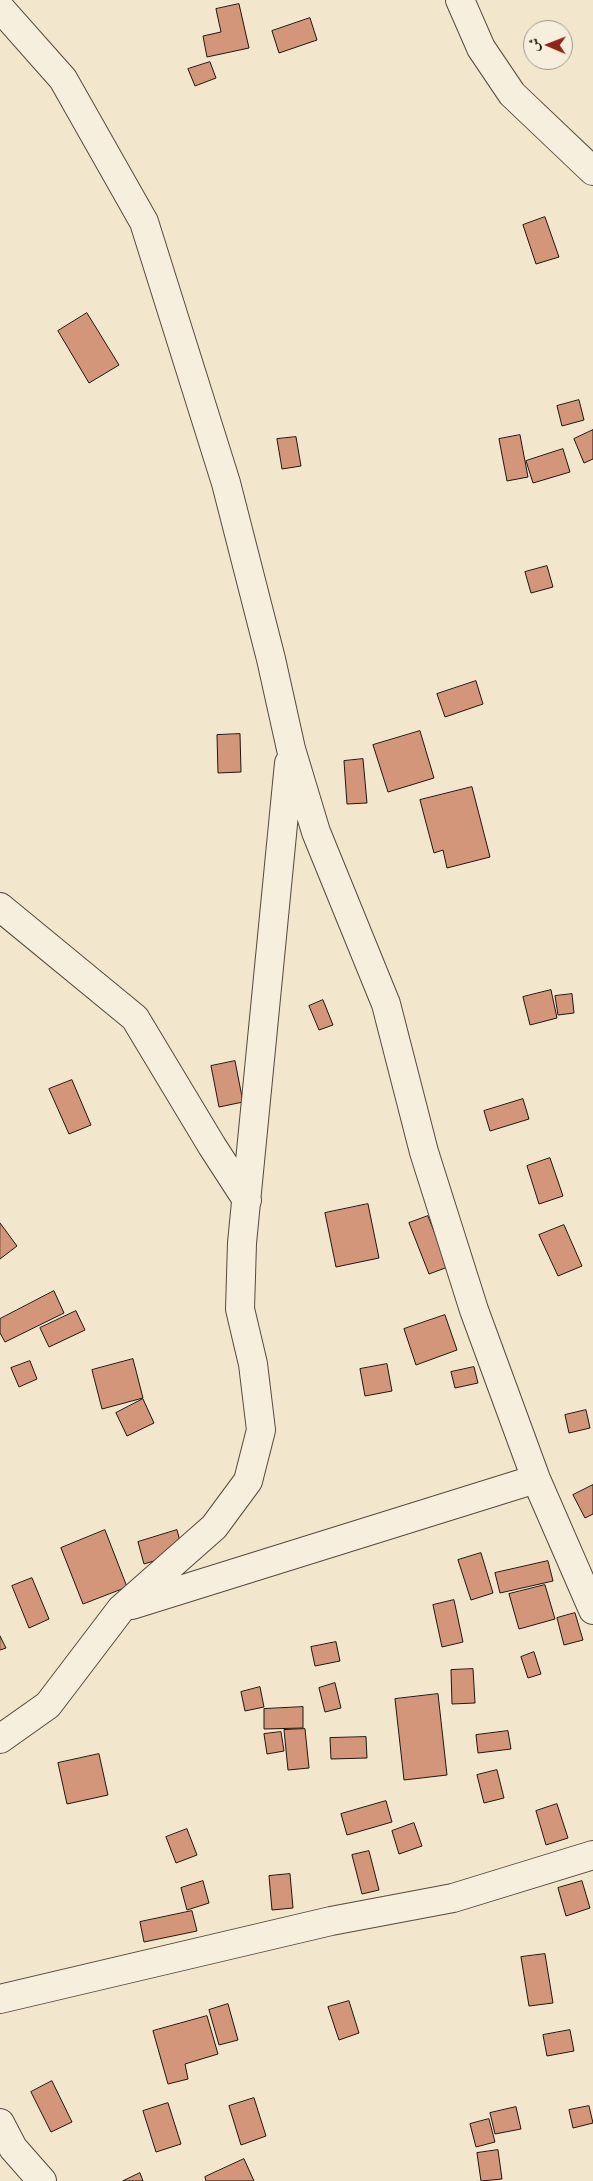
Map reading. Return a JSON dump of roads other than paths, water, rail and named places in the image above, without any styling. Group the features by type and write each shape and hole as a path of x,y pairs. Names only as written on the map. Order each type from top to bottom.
{"street":[{"path":"460,0 481,48 512,94 593,171"},
{"path":"0,8 62,79 144,222 226,482 271,658 291,749 316,832 386,1004 424,1152 474,1310 536,1479 593,1610"},
{"path":"0,1739 48,1705 120,1609 214,1527 248,1480 262,1430 253,1364 240,1309 242,1243 291,749"},
{"path":"0,907 136,1018 212,1146 247,1200"},
{"path":"120,1609 536,1479"},
{"path":"0,1999 332,1921 453,1898 593,1855"},
{"path":"0,2123 13,2148 42,2181"}]}
